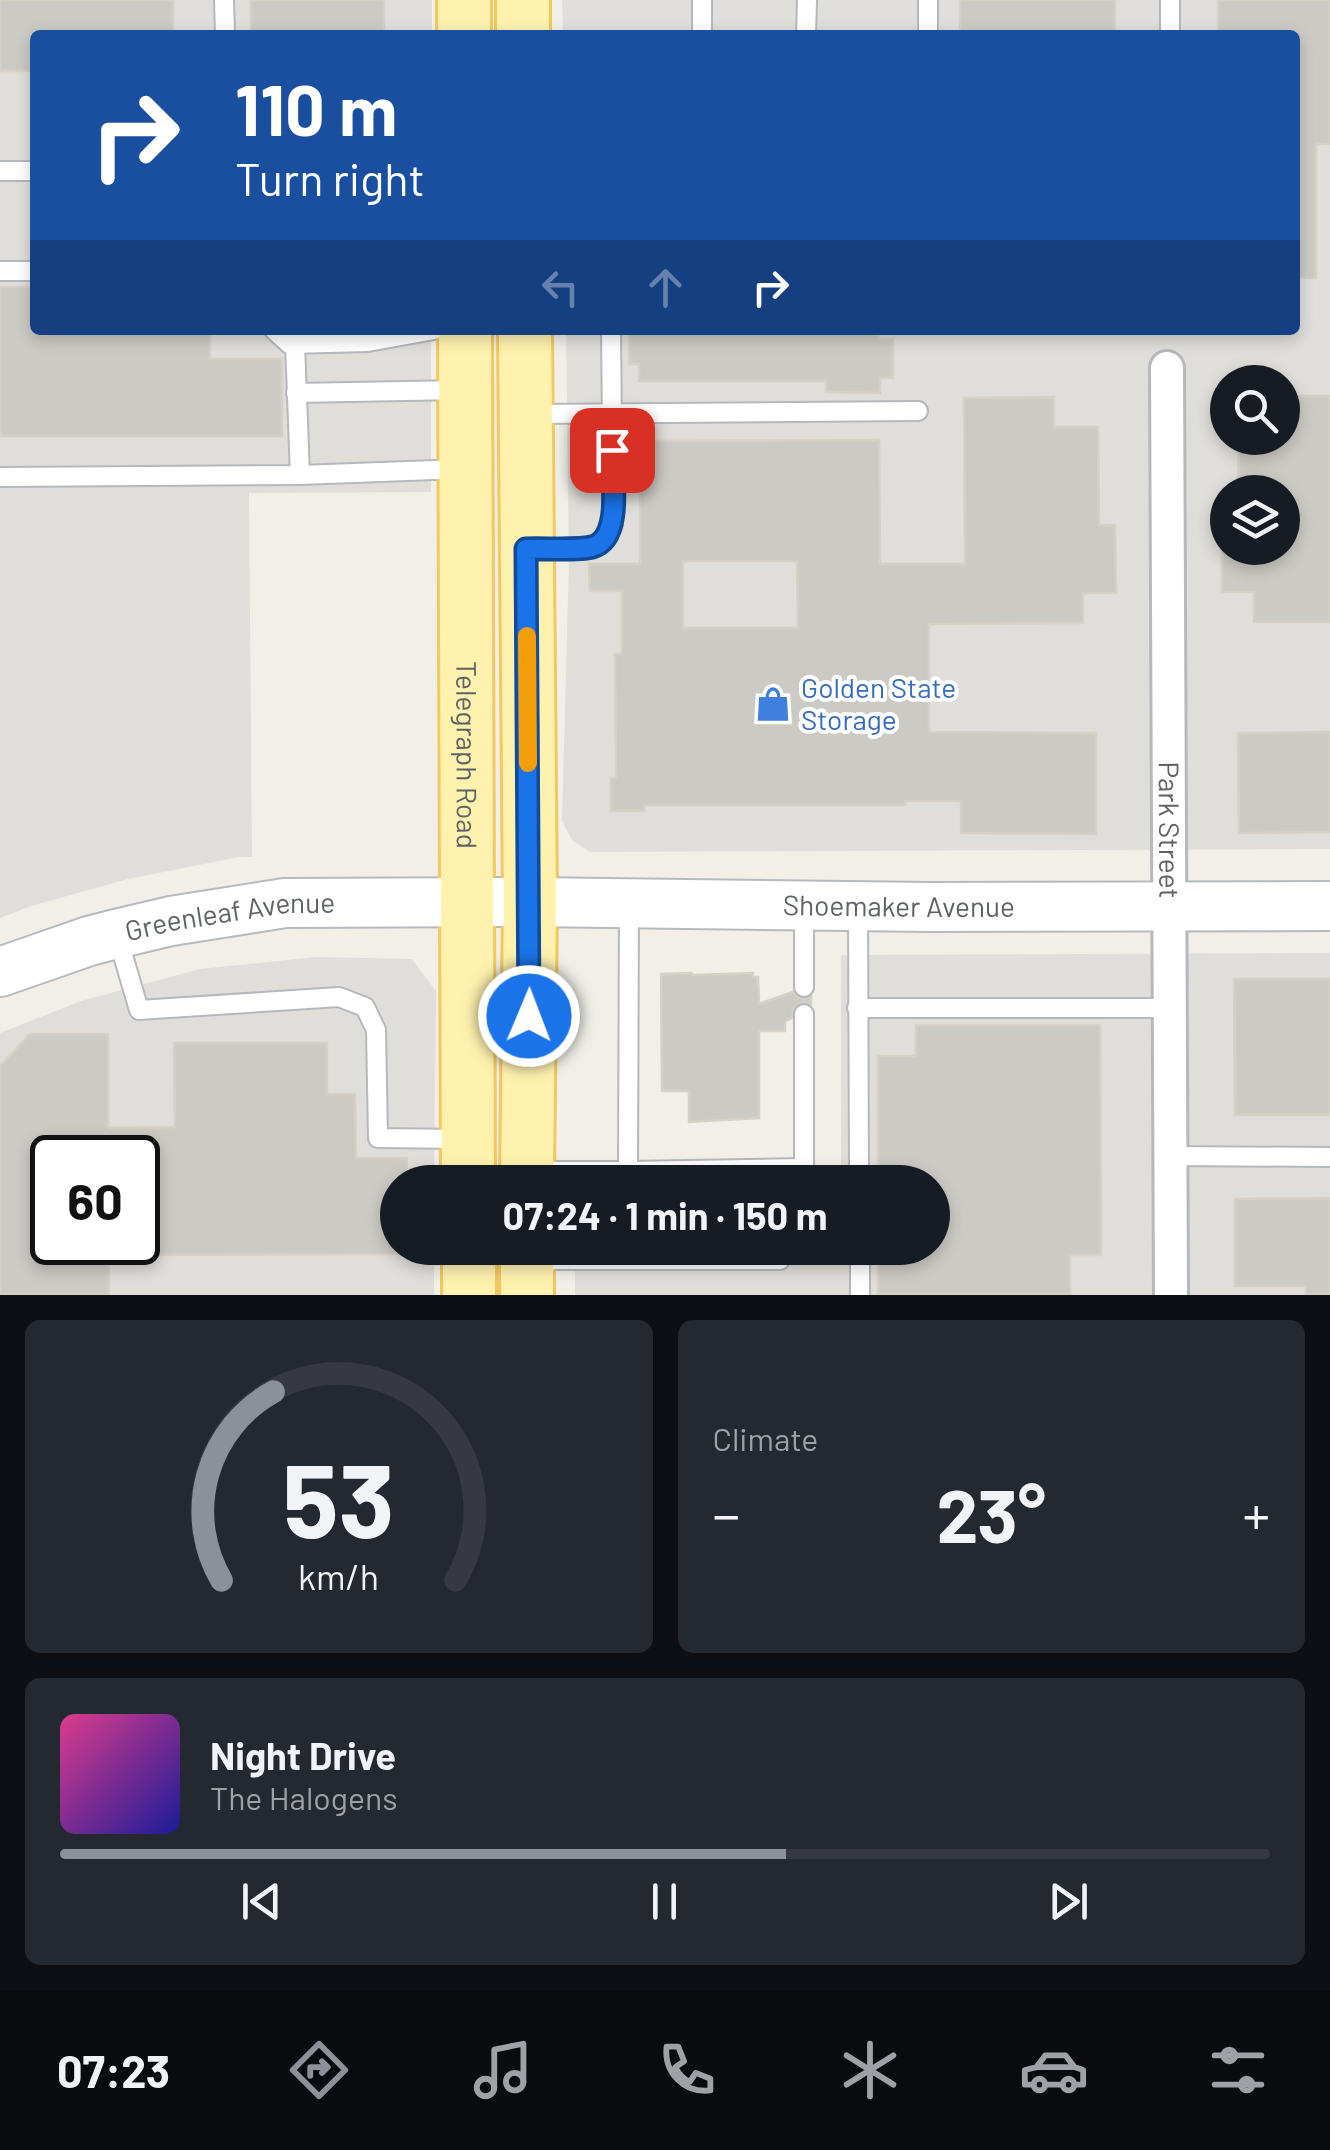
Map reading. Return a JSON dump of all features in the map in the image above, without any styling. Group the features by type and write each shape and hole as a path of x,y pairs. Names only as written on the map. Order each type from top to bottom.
{"main road":[{"path":"464,0 464,30"},
{"path":"522,0 523,30"},
{"name":"Telegraph Road","path":"466,335 468,1161"},
{"path":"525,335 530,902 527,1165"},
{"name":"Greenleaf Avenue","path":"0,972 89,940 171,921 285,904 468,904"},
{"name":"Shoemaker Avenue","path":"468,904 1330,906"},
{"path":"468,1265 469,1295"}],"street":[{"name":"Park Street","path":"1167,368 1171,1295"}],"lane":[{"path":"224,0 225,30"},
{"path":"702,0 702,30"},
{"path":"806,30 807,0"},
{"path":"928,0 928,30"},
{"path":"1170,0 1170,30"},
{"path":"0,171 30,171"},
{"path":"0,270 30,271"},
{"path":"279,335 288,344 368,342 406,335"},
{"path":"526,549 594,547 607,538 612,525 610,335"},
{"path":"295,344 300,475"},
{"path":"296,393 466,390"},
{"path":"526,414 918,411"},
{"path":"0,477 300,475 467,469"},
{"path":"628,1165 630,904"},
{"path":"804,906 804,988"},
{"path":"858,906 859,1165"},
{"path":"116,934 138,1010 339,997 364,1008 376,1030 378,1138 468,1161"},
{"path":"858,1008 1171,1008"},
{"path":"804,1014 804,1165"},
{"path":"1171,1156 1330,1157"},
{"path":"527,1268 622,1265"},
{"path":"860,1265 860,1295"}],"shaded area":[{"path":"0,0 432,0 432,30 30,30 30,335 431,335 431,492 249,493 252,857 128,879 0,918"},
{"path":"562,0 1330,0 1330,849 590,852 572,840 562,821 569,561 566,335 1300,335 1300,30 563,30"},
{"path":"1330,953 1330,1295 575,1295 575,1265 950,1265 950,1165 841,1165 841,955"},
{"path":"316,957 412,959 436,991 434,1165 380,1165 380,1265 434,1265 434,1295 0,1295 0,1033 81,1001 200,969"}],"building":[{"path":"0,0 173,0 173,30 30,30 30,71 0,71"},
{"path":"251,0 384,0 384,30 251,30"},
{"path":"960,0 1115,0 1115,30 960,30"},
{"path":"1218,0 1330,0 1330,144 1316,144 1316,278 1300,278 1300,30 1218,30"},
{"path":"0,287 30,287 30,335 210,335 210,359 282,359 282,436 0,436"},
{"path":"629,335 879,335 879,339 893,339 893,378 880,378 880,393 826,392 826,381 639,381 639,364 629,364"},
{"path":"1300,396 1330,396 1330,622 1254,622 1254,592 1222,592 1222,565 1300,565 1300,475 1239,475 1238,455 1300,455"},
{"path":"1054,397 1054,427 1098,427 1099,525 1115,525 1116,593 1083,593 1083,623 929,624 929,732 1096,733 1096,834 961,833 961,801 905,801 905,805 644,805 644,811 611,811 611,778 616,778 615,654 622,654 622,591 590,591 589,564 640,564 640,488 629,488 629,457 639,457 639,441 879,440 880,564 965,564 964,398","holes":["683,561 797,561 798,628 683,628"]},
{"path":"1330,732 1330,832 1239,833 1238,733"},
{"path":"753,973 753,977 758,977 759,1004 793,992 799,998 811,997 811,1004 803,1002 794,1007 792,1018 785,1021 785,1031 759,1031 759,1118 689,1122 689,1091 662,1091 661,974"},
{"path":"1234,979 1330,979 1330,1115 1235,1115"},
{"path":"916,1025 1100,1025 1101,1255 1070,1255 1070,1294 878,1294 878,1265 950,1265 950,1165 878,1165 878,1056 916,1056"},
{"path":"30,1034 108,1034 108,1128 175,1127 174,1043 327,1043 327,1094 355,1094 356,1158 407,1158 407,1165 380,1165 380,1254 160,1255 160,1135 30,1135 30,1265 109,1265 109,1295 0,1295 0,1066"},
{"path":"1330,1198 1330,1295 1306,1295 1306,1286 1235,1286 1235,1199"}],"slow traffic":[{"path":"527,636 528,763"}],"place":[{"name":"Golden State Storage","path":"773,704"}],"route":[{"path":"529,1016 526,549 594,547 607,538 612,525 612,450"}]}
